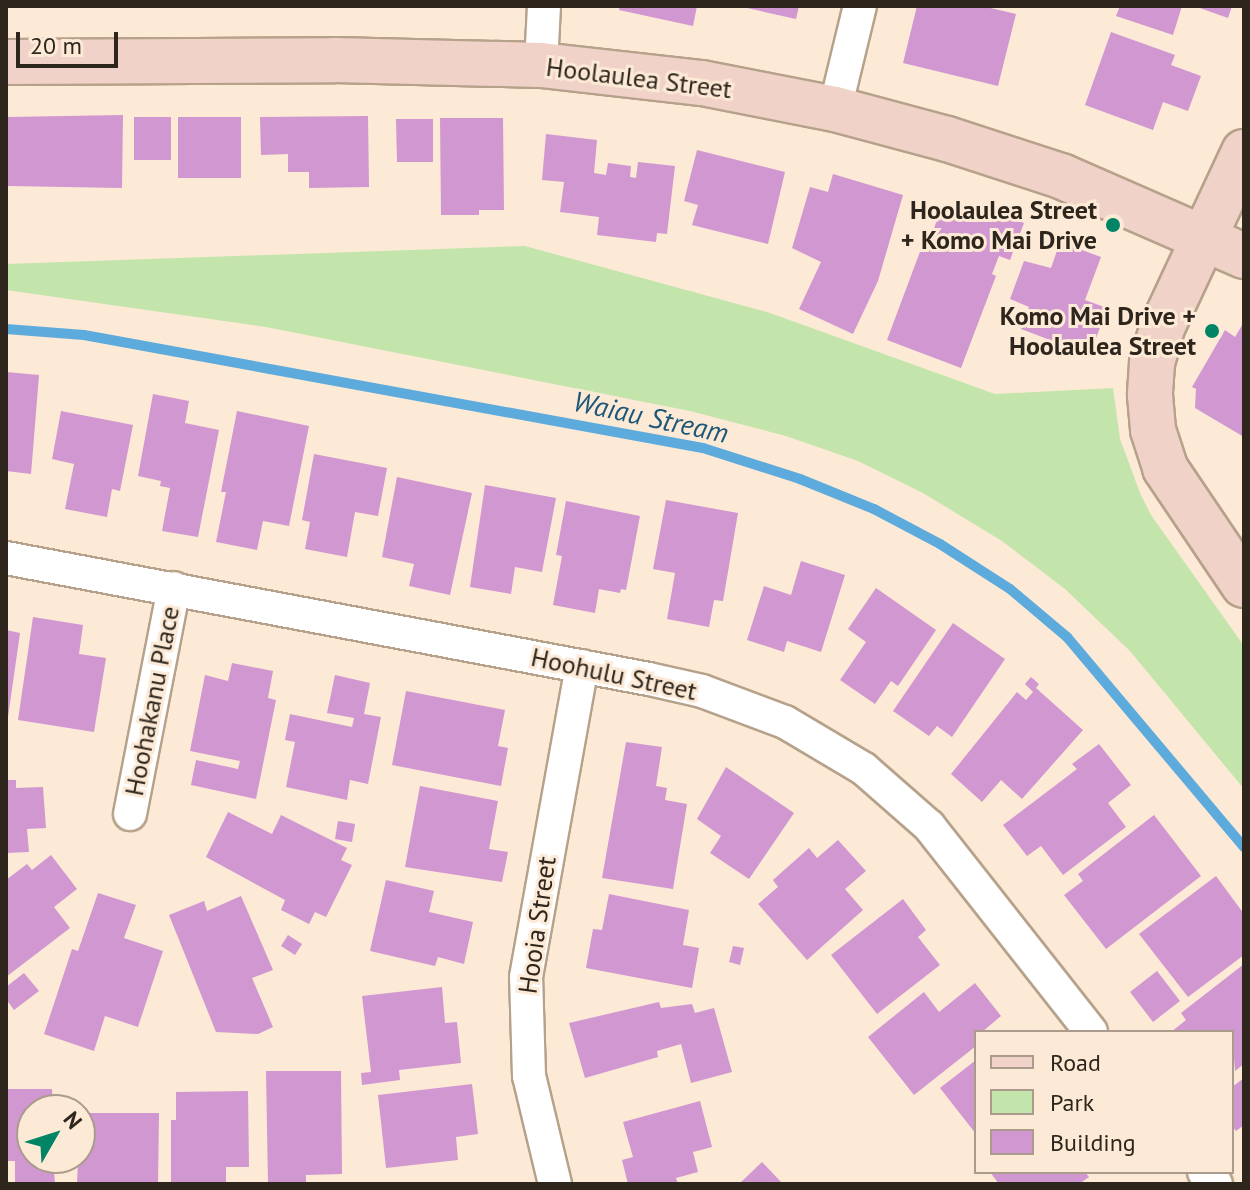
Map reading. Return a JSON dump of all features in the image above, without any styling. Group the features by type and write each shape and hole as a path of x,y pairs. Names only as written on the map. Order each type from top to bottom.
{"street":[{"path":"541,65 544,6"},
{"path":"835,109 860,6"},
{"name":"Hoolaulea Street","path":"6,62 335,60 541,65 702,83 835,109 1061,176 1244,256"},
{"path":"1244,152 1162,328 1152,364 1153,430 1165,468 1244,585"},
{"name":"Hoohulu Street","path":"6,558 702,691 785,722 864,769 929,826 1089,1030"},
{"name":"Hoohakanu Place","path":"130,814 174,588"},
{"name":"Hooia Street","path":"555,1184 529,1076 526,977 582,666"}],"green space":[{"path":"525,246 770,313 995,394 1113,388 1120,439 1151,515 1244,646 1244,789 1130,651 1065,589 1002,541 923,493 858,461 786,436 690,411 266,327 6,290 6,264"}],"building":[{"path":"620,6 697,6 693,26 619,10"},
{"path":"738,6 799,6 796,19"},
{"path":"917,6 982,6 1016,14 998,86 903,63"},
{"path":"1120,6 1182,6 1173,35 1116,16"},
{"path":"1194,6 1232,6 1228,18"},
{"path":"1111,32 1175,55 1171,65 1201,76 1188,111 1163,102 1153,130 1085,105"},
{"path":"123,115 122,188 8,186 7,117"},
{"path":"368,116 369,187 309,188 309,172 288,172 288,154 261,155 260,117"},
{"path":"134,117 171,117 171,160 134,160"},
{"path":"178,117 241,117 241,178 178,178"},
{"path":"440,118 503,118 504,210 479,210 479,215 441,215"},
{"path":"396,119 433,119 433,162 397,162"},
{"path":"546,134 597,140 594,173 606,175 608,163 631,166 630,177 636,178 638,162 675,166 667,234 657,233 656,242 597,235 599,217 560,212 564,182 542,180"},
{"path":"697,150 785,172 768,244 692,225 698,205 684,201"},
{"path":"833,174 903,195 878,281 853,334 799,309 821,262 792,248 810,187 828,192"},
{"path":"943,204 968,214 972,204 1024,223 1010,260 999,256 992,274 996,276 961,368 887,340 921,249 926,250"},
{"path":"1060,242 1101,257 1085,300 1107,308 1090,355 1021,329 1029,307 1010,299 1024,261 1051,268"},
{"path":"1244,322 1244,437 1195,408 1196,389 1192,387 1225,330 1235,337"},
{"path":"6,372 39,375 31,474 6,471"},
{"path":"153,394 189,401 185,423 219,430 198,537 162,531 170,488 160,486 161,481 138,476"},
{"path":"61,411 133,425 120,491 112,489 107,517 65,509 74,464 52,459"},
{"path":"237,411 309,426 289,526 263,521 257,550 216,542 226,492 221,492"},
{"path":"314,454 387,468 378,516 355,512 347,557 305,549 310,522 302,520"},
{"path":"397,477 472,493 450,595 409,586 414,564 382,557"},
{"path":"485,485 556,498 542,572 515,567 511,594 470,587"},
{"path":"666,500 738,513 723,601 714,600 709,627 667,619 675,573 653,569"},
{"path":"566,501 640,516 626,590 621,589 620,593 599,589 595,613 553,605 562,556 556,555"},
{"path":"801,561 845,575 821,652 787,641 784,652 747,640 764,586 791,595"},
{"path":"876,588 936,630 898,686 891,681 875,704 840,680 866,642 848,629"},
{"path":"33,617 83,625 79,654 106,658 94,732 18,720"},
{"path":"953,623 1005,659 952,737 937,726 929,736 893,711"},
{"path":"6,630 20,633 8,717 6,717"},
{"path":"232,663 273,671 268,698 276,700 256,799 191,785 196,760 238,769 240,761 190,751 205,675 228,681"},
{"path":"335,675 370,683 364,714 381,717 368,784 350,780 347,800 286,787 295,742 285,740 290,714 352,727 354,718 327,713"},
{"path":"1031,677 1039,684 1036,688 1083,730 1022,799 1001,780 982,802 951,774 1017,692 1026,700 1033,692 1025,684"},
{"path":"406,691 505,710 498,746 508,748 501,786 392,765"},
{"path":"626,742 662,747 656,786 667,788 665,800 687,804 673,889 602,878"},
{"path":"1099,744 1131,785 1108,803 1126,827 1063,875 1041,846 1027,856 1003,825 1077,769 1072,764"},
{"path":"726,767 794,813 749,879 710,853 721,836 697,819"},
{"path":"6,780 16,780 16,788 43,787 46,828 27,829 29,852 6,853"},
{"path":"420,786 498,801 489,849 508,852 502,882 405,867"},
{"path":"228,812 272,834 281,815 347,848 341,860 352,865 326,917 315,912 309,924 281,910 285,900 206,857"},
{"path":"1154,815 1201,876 1106,949 1064,895 1083,881 1078,874"},
{"path":"338,821 355,824 352,842 335,839"},
{"path":"838,840 866,871 845,889 863,910 807,960 758,904 778,887 773,880 809,848 817,858"},
{"path":"51,855 77,889 54,907 70,928 6,977 6,880 27,864 32,870"},
{"path":"1216,876 1244,914 1244,955 1188,997 1139,934"},
{"path":"386,880 434,891 429,912 473,922 464,964 438,957 435,966 370,951"},
{"path":"98,893 136,905 124,938 163,951 138,1027 105,1016 94,1051 44,1034 72,949 78,951"},
{"path":"609,894 689,910 683,945 699,948 692,988 586,968 593,929 602,930"},
{"path":"241,896 273,970 252,978 273,1027 258,1034 216,1032 169,915 204,901 207,911"},
{"path":"903,899 926,930 918,937 940,965 877,1014 831,955"},
{"path":"288,935 302,944 295,955 281,946"},
{"path":"733,946 744,948 740,965 729,962"},
{"path":"1244,964 1244,1064 1235,1071 1234,1030 1174,1030 1186,1020 1181,1013"},
{"path":"1157,971 1180,1001 1153,1022 1130,992"},
{"path":"24,973 39,991 14,1010 6,999 6,987"},
{"path":"975,983 1001,1016 984,1030 974,1030 974,1048 914,1095 868,1037 924,992 939,1012"},
{"path":"442,987 445,1023 457,1022 461,1063 399,1070 400,1080 362,1085 361,1073 371,1072 362,996"},
{"path":"659,1002 661,1008 692,1004 695,1013 714,1008 732,1072 691,1083 681,1044 657,1051 658,1057 585,1078 569,1023"},
{"path":"974,1062 974,1131 940,1088"},
{"path":"266,1071 341,1071 342,1174 306,1175 306,1184 268,1184"},
{"path":"1244,1078 1244,1125 1236,1131 1234,1128 1234,1086"},
{"path":"472,1084 478,1134 456,1137 458,1160 386,1168 378,1095"},
{"path":"6,1089 52,1089 52,1094 16,1094 16,1174 54,1174 55,1184 15,1184 15,1161 6,1161"},
{"path":"248,1091 249,1167 226,1167 226,1184 171,1184 171,1120 176,1120 176,1092"},
{"path":"700,1101 712,1147 693,1152 698,1172 676,1178 678,1184 628,1184 622,1160 633,1157 623,1122"},
{"path":"96,1113 159,1113 158,1184 77,1184 77,1174 96,1174"},
{"path":"762,1162 783,1184 739,1184"},
{"path":"992,1174 1087,1174 1089,1177 1079,1184 999,1184"}],"waterway":[{"name":"Waiau Stream","path":"6,329 84,335 703,448 800,479 874,509 940,544 1010,589 1067,637 1244,847"}],"place":[{"name":"Hoolaulea Street + Komo Mai Drive","path":"1113,225"},
{"name":"Komo Mai Drive + Hoolaulea Street","path":"1212,331"}]}
